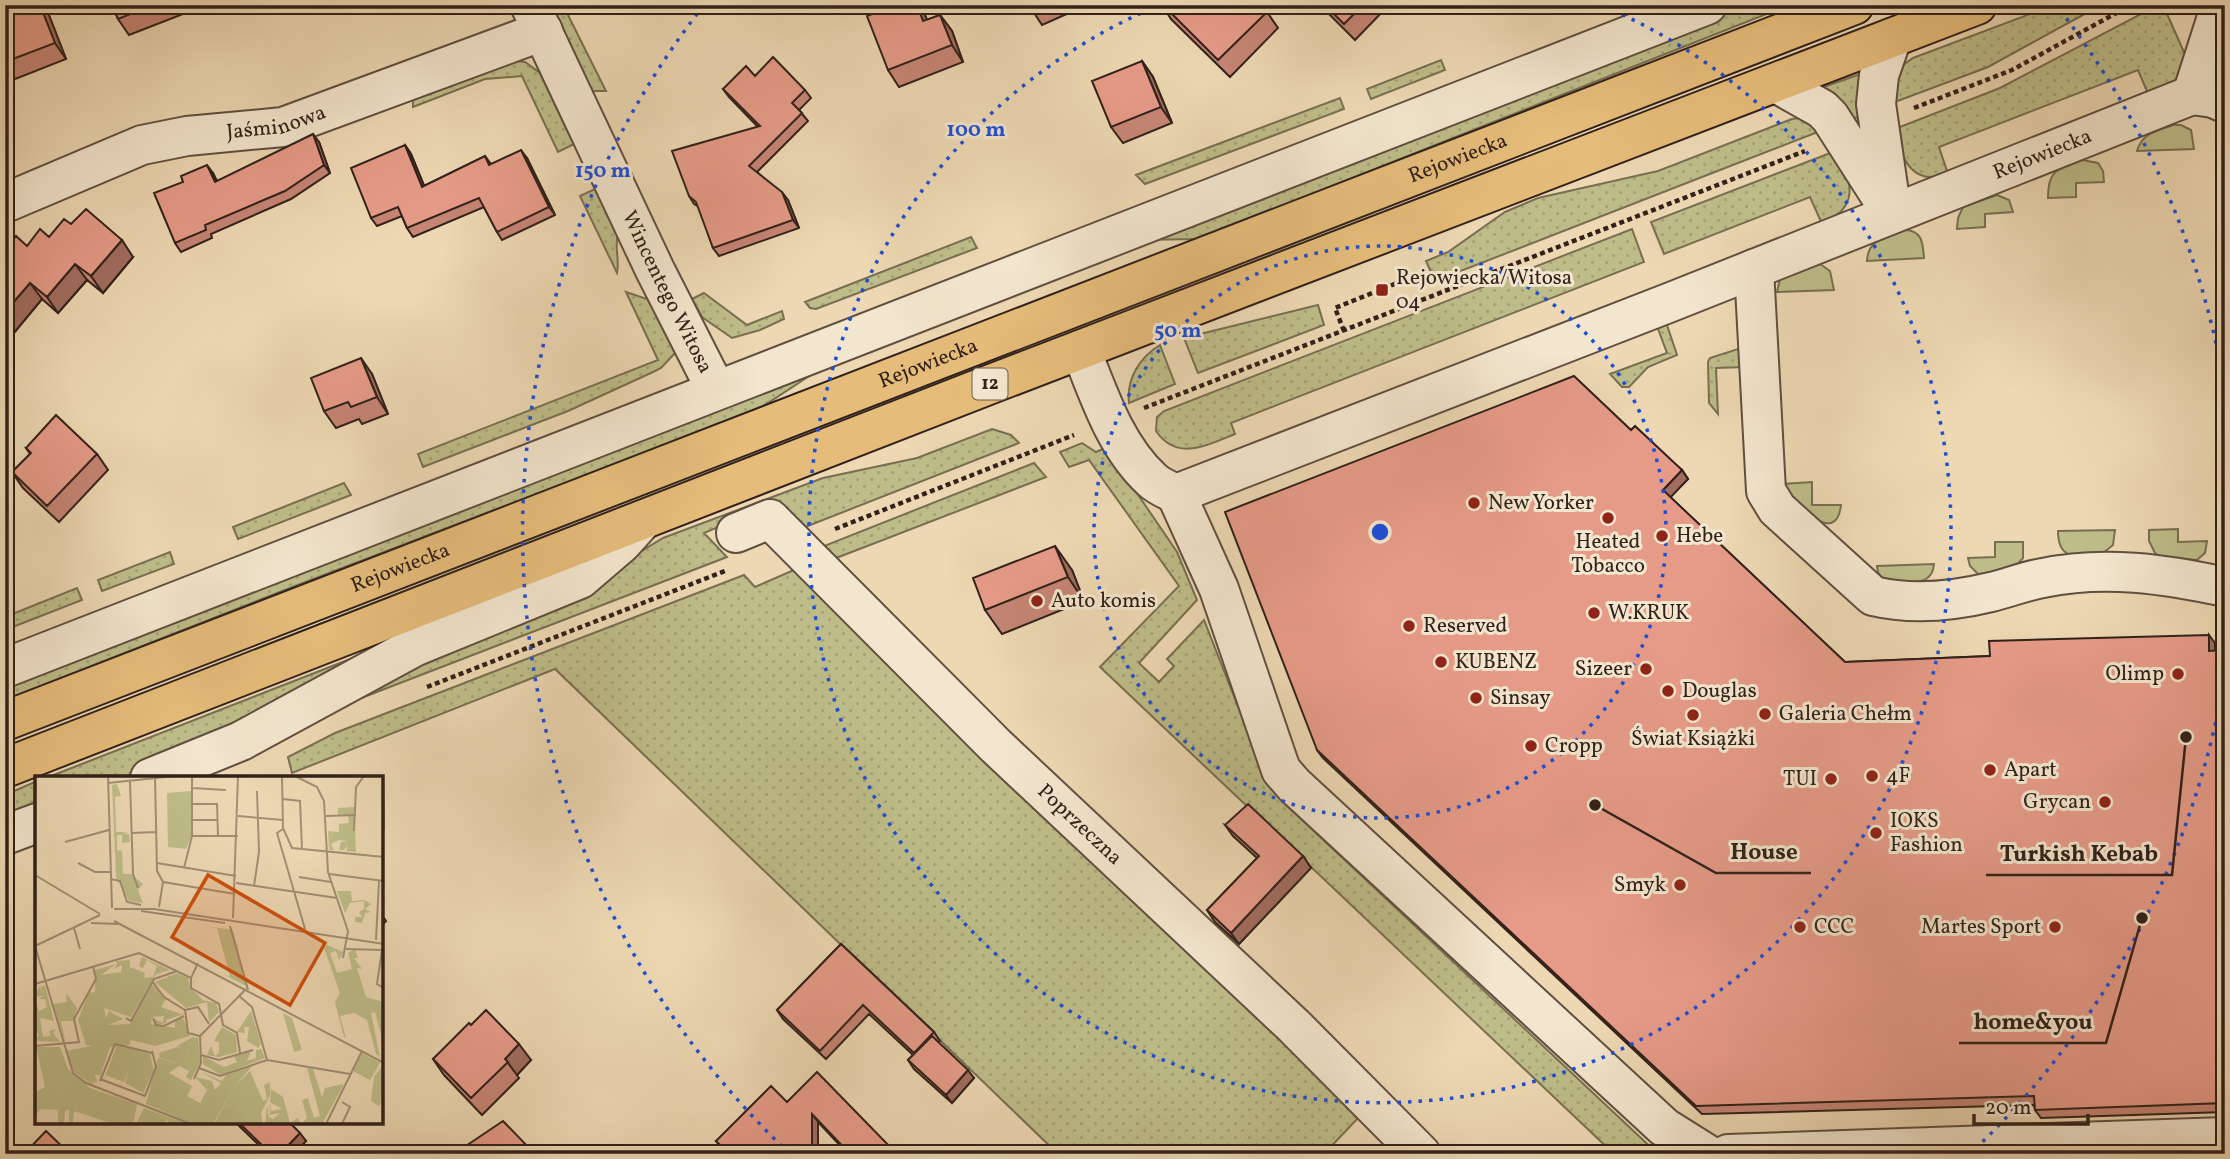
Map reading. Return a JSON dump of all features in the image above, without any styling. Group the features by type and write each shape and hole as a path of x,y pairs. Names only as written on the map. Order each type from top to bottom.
{"highway":[{"name":"Rejowiecka","path":"5,721 1854,5"},
{"name":"Rejowiecka","path":"5,768 1977,5"}],"street":[{"path":"5,668 715,388 1153,222 1707,5"},
{"name":"Rejowiecka","path":"1176,494 1892,214 2209,99 2217,17 2225,9"},
{"name":"Wincentego Witosa","path":"537,18 655,270 715,388"},
{"name":"Jaśminowa","path":"5,203 142,145 187,136 283,127 537,18"},
{"path":"1892,38 1879,75 1876,104 1892,214"},
{"path":"1776,83 1822,109 1830,117 1892,214"},
{"path":"1754,269 1766,491 1777,509 1873,597 1894,601 1953,599 1989,593 2043,578 2091,571 2134,572 2186,578 2225,587"},
{"path":"1081,350 1109,421 1130,454 1153,482 1176,494 1219,589 1282,769 1294,785 1664,1127 1707,1154"},
{"name":"Poprzeczna","path":"734,551 770,519 996,746 1294,1026 1421,1154"},
{"name":"Rejowiecka","path":"155,776 241,741 414,647 580,579 622,543 641,522"},
{"path":"5,835 35,824"},
{"path":"1728,1154 2225,1137"}],"path":[{"path":"1879,122 2012,70 2131,5"},
{"path":"796,544 1843,136"},
{"path":"1344,331 1335,308 1422,273"},
{"path":"419,690 734,551"}],"shaded area":[{"path":"547,5 563,5 606,91 589,91"},
{"path":"1736,5 1789,5 1198,239 1137,240"},
{"path":"2054,5 2101,5 1988,67 1887,105 1903,65 1913,58"},
{"path":"2158,5 2164,7 2187,59 2175,81 2149,96 2138,70 1939,147 1948,174 1925,177 1917,173 1905,160 1892,130 2000,88"},
{"path":"507,60 525,62 540,73 574,144 558,152 522,76 485,79 413,107 413,100"},
{"path":"1441,60 1445,70 1371,99 1367,89"},
{"path":"1866,72 1863,115 1850,120 1815,90"},
{"path":"1340,98 1344,109 1145,184 1136,175"},
{"path":"1807,117 1828,128 1435,281 1426,261 1448,252 1505,212 1538,198 1658,171 1792,119"},
{"path":"2173,125 2181,125 2191,130 2194,149 2137,151 2146,136"},
{"path":"1838,150 1850,193 1843,209 1834,217 1822,224 1810,197 1664,254 1651,222"},
{"path":"2082,160 2098,163 2103,171 2104,182 2076,183 2076,197 2048,198 2052,176"},
{"path":"597,188 618,234 617,273 580,196"},
{"path":"1997,195 2009,200 2013,212 1985,214 1985,227 1957,229 1963,207"},
{"path":"1632,229 1644,262 1231,423 1235,434 1214,443 1193,448 1173,446 1156,431 1157,417 1164,411"},
{"path":"1903,230 1918,234 1924,258 1867,261 1874,243"},
{"path":"971,237 977,248 816,309 810,308 805,302"},
{"path":"1820,264 1830,271 1834,290 1777,292 1780,279"},
{"path":"626,292 650,300 675,348 675,353 661,368 568,411 423,467 418,454 658,360"},
{"path":"704,293 747,325 782,311 784,319 732,338 702,317 692,299"},
{"path":"1318,305 1324,325 1198,373 1184,338"},
{"path":"1666,322 1677,355 1648,367 1629,387 1622,387 1610,374 1667,353 1657,326"},
{"path":"1160,345 1175,384 1129,403 1132,377 1146,356"},
{"path":"1741,348 1745,367 1716,368 1718,414 1709,403 1708,362 1710,358"},
{"path":"823,367 759,409 5,700 5,678"},
{"path":"992,429 1011,435 1019,443 800,529 774,503 704,533 727,557 325,712 617,566 663,538 823,478 917,458"},
{"path":"1082,443 1096,452 1105,448 1109,452 1177,552 1197,600 1139,663 1159,682 1174,666 1167,659 1204,620 1261,765 1282,801 1658,1154 1614,1154 1100,667 1179,586 1089,460 1069,467 1060,452"},
{"path":"1034,463 1046,477 831,560 819,548"},
{"path":"1812,482 1812,505 1841,505 1837,518 1831,523 1823,522 1804,510 1783,484"},
{"path":"344,483 351,495 238,539 233,527"},
{"path":"2178,529 2178,542 2207,541 2205,553 2197,560 2160,557 2155,553 2149,541 2149,530"},
{"path":"2115,530 2113,545 2103,553 2068,554 2061,547 2058,538 2058,531"},
{"path":"1995,542 2023,542 2023,558 2015,567 1979,575 1970,566 1968,558 1995,557"},
{"path":"170,552 174,564 102,591 98,580"},
{"path":"1934,564 1932,573 1926,579 1910,582 1884,579 1877,566"},
{"path":"794,570 1124,881 1359,1117 1324,1154 1058,1154 555,669 292,773 288,757 335,733 744,575 755,587"},
{"path":"77,588 82,600 5,630 5,617"},
{"path":"381,647 144,772 133,776 51,776"},
{"path":"35,782 35,814 5,825 5,795"}],"building":[{"path":"5,5 40,5 55,43 5,62"},
{"path":"112,5 153,5 118,19"},
{"path":"895,5 917,5 923,21 940,15 952,45 888,70 867,16"},
{"path":"1163,5 1260,5 1267,12 1218,60"},
{"path":"1325,5 1363,5 1344,24"},
{"path":"773,57 805,90 792,103 802,113 749,166 782,192 793,220 713,248 696,202 689,196 672,151 760,126 723,89 746,66 755,76"},
{"path":"1142,61 1161,107 1111,127 1092,81"},
{"path":"313,134 324,165 285,191 205,225 206,230 175,243 154,193 183,182 181,176 207,165 215,182"},
{"path":"405,145 422,187 485,156 489,165 521,150 549,207 497,232 479,198 407,228 398,207 371,218 351,168"},
{"path":"86,209 122,240 91,276 75,264 47,297 30,283 5,312 5,248 16,236 27,246 40,229 49,237 64,219 71,224"},
{"path":"361,358 377,397 351,407 348,402 324,411 311,378"},
{"name":"Galeria Chełm","path":"1574,376 1631,430 1635,426 1682,470 1663,490 1845,662 1990,656 1989,641 2209,635 2209,651 2225,650 2225,1103 2035,1110 2034,1096 1696,1106 1317,750 1225,512"},
{"path":"56,415 97,454 47,506 12,472 31,453 26,448"},
{"path":"1055,546 1068,577 985,610 973,578"},
{"path":"1248,804 1303,856 1231,933 1207,910 1259,856 1225,825"},
{"path":"841,944 934,1032 914,1053 863,1005 820,1051 777,1010"},
{"path":"486,1010 519,1044 505,1059 508,1062 471,1098 433,1059"},
{"path":"932,1036 968,1070 946,1095 908,1060"},
{"path":"817,1072 897,1154 850,1154 812,1114 812,1154 729,1154 716,1141 771,1086 787,1102"},
{"path":"503,1121 535,1154 454,1154"},
{"path":"240,1124 291,1124 300,1133 280,1154 271,1154"},
{"path":"46,1131 70,1154 24,1154"}],"place":[{"name":"Rejowiecka/Witosa 04","path":"1382,290"},
{"name":"New Yorker","path":"1474,503"},
{"name":"Heated Tobacco","path":"1608,518"},
{"name":"Hebe","path":"1662,536"},
{"name":"Auto komis","path":"1037,601"},
{"name":"W.KRUK","path":"1594,613"},
{"name":"Reserved","path":"1409,626"},
{"name":"KUBENZ","path":"1441,662"},
{"name":"Sizeer","path":"1646,669"},
{"name":"Olimp","path":"2178,674"},
{"name":"Douglas","path":"1668,691"},
{"name":"Sinsay","path":"1476,698"},
{"name":"Galeria Chełm","path":"1765,714"},
{"name":"Świat Książki","path":"1693,715"},
{"name":"Turkish Kebab","path":"2186,737"},
{"name":"Cropp","path":"1531,746"},
{"name":"Apart","path":"1990,770"},
{"name":"4F","path":"1872,776"},
{"name":"TUI","path":"1831,779"},
{"name":"Grycan","path":"2105,802"},
{"name":"House","path":"1595,805"},
{"name":"IOKS Fashion","path":"1876,833"},
{"name":"Smyk","path":"1680,885"},
{"name":"home&you","path":"2142,918"},
{"name":"CCC","path":"1800,927"},
{"name":"Martes Sport","path":"2055,927"}]}
